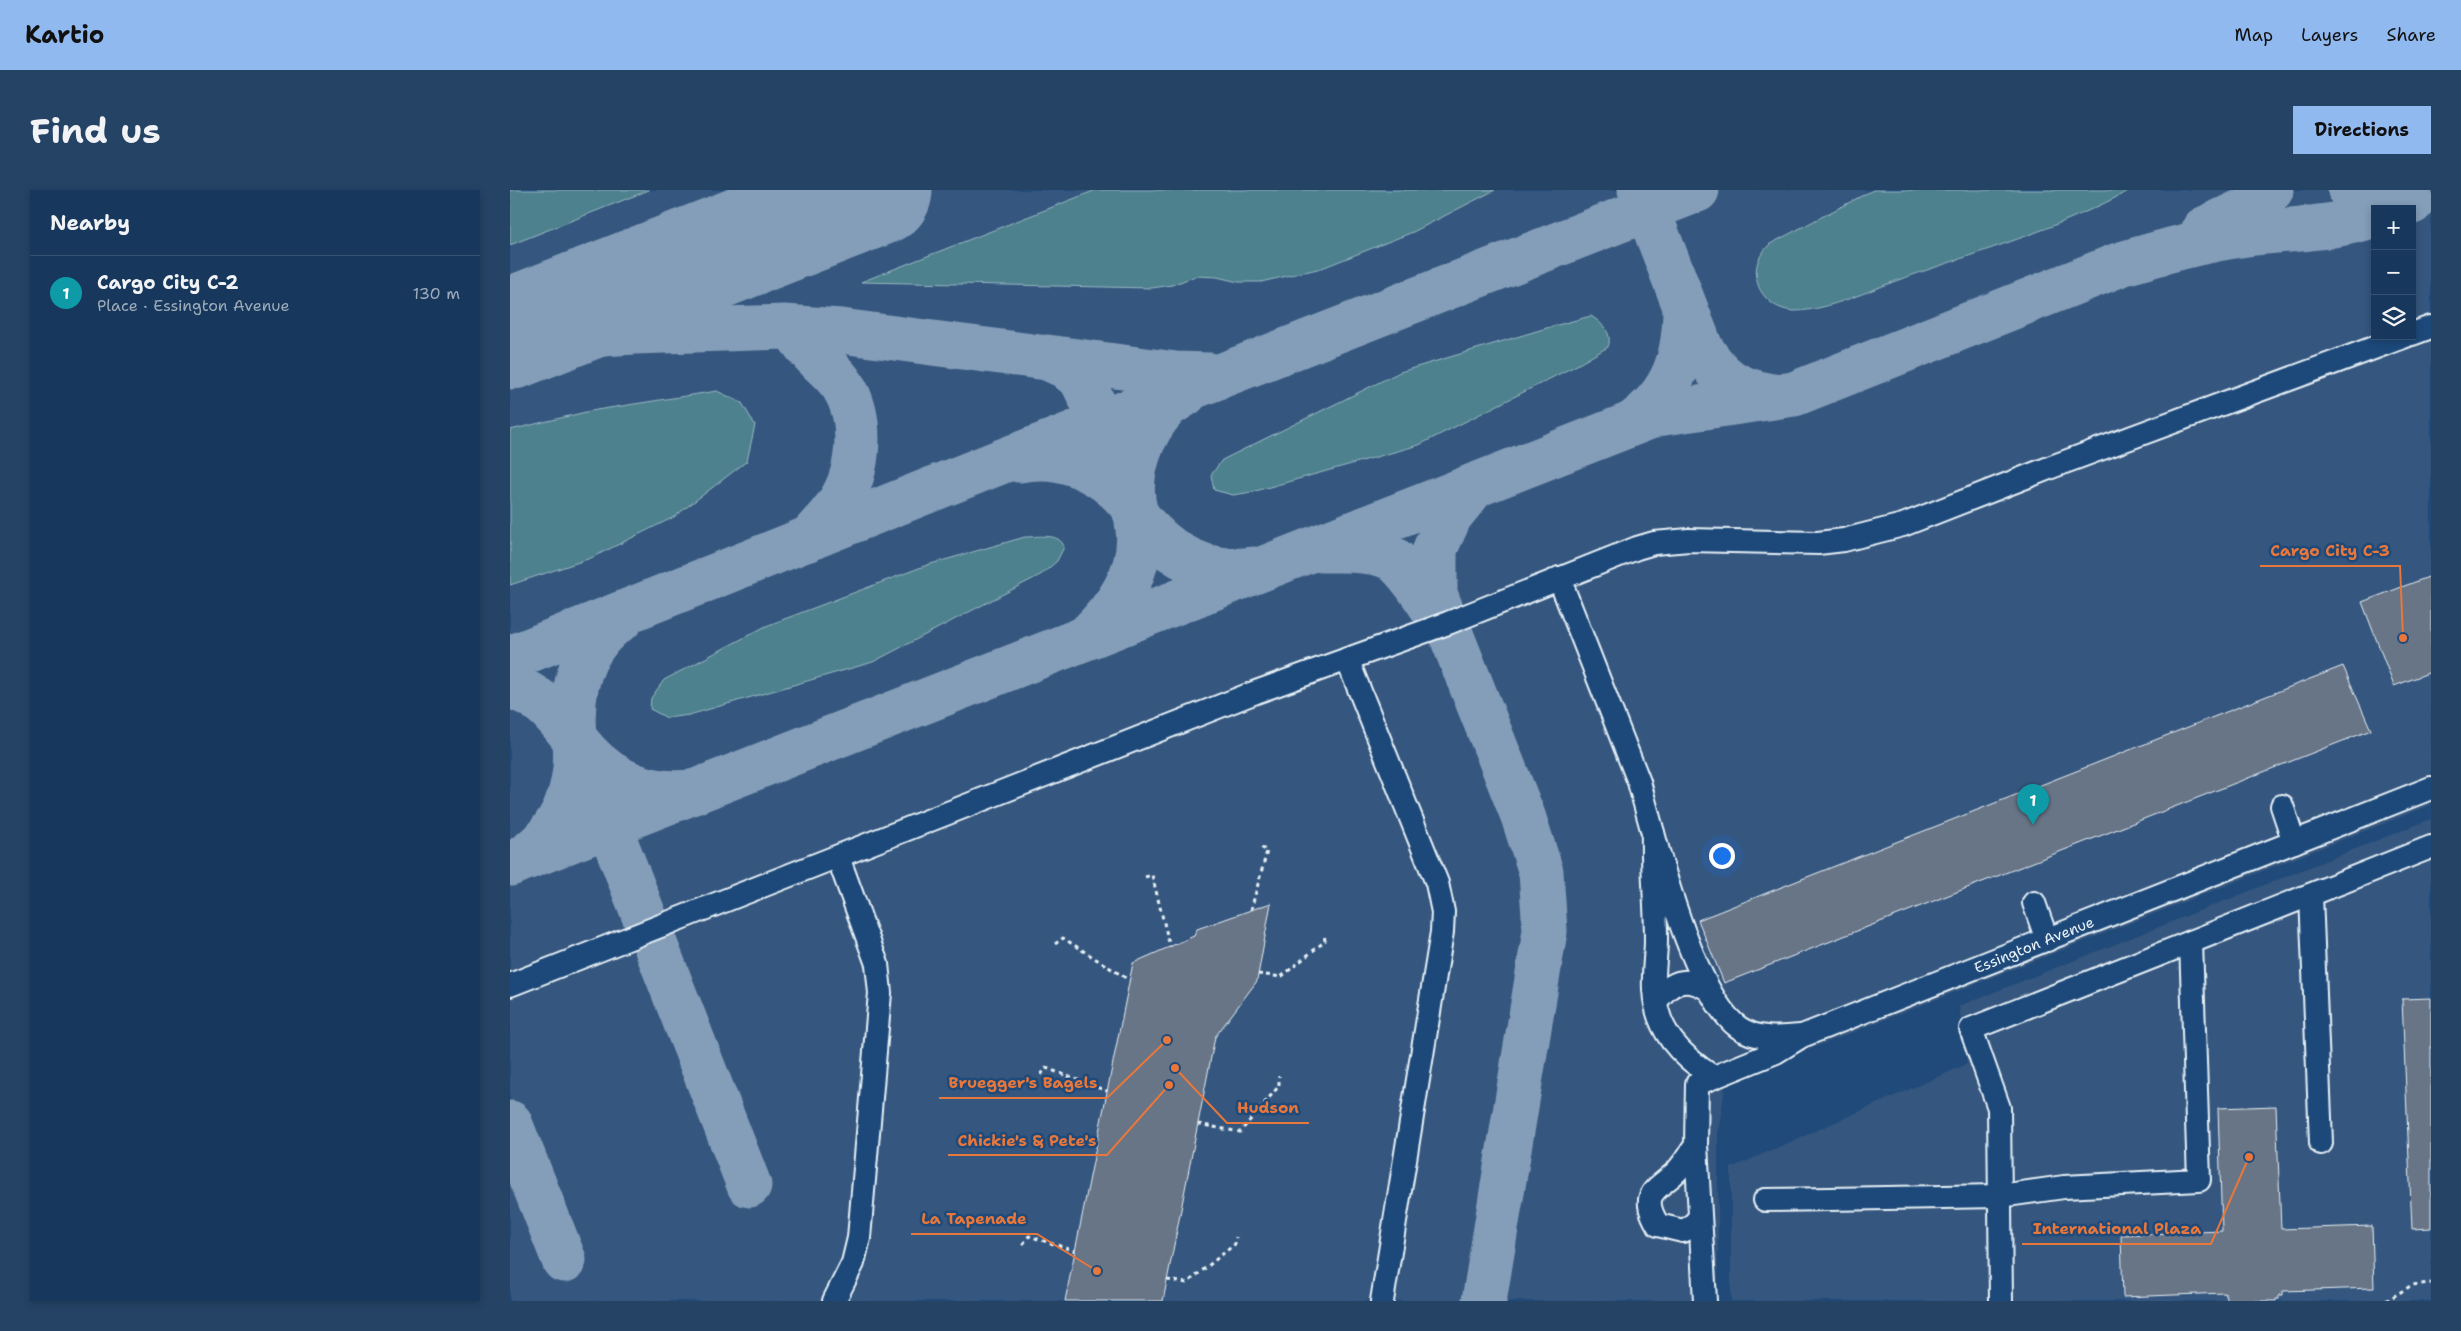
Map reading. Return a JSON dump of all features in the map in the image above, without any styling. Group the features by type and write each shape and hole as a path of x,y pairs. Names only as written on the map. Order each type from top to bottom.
{"street":[{"path":"2416,333 2431,327"},
{"path":"510,985 1256,692 1448,623 1559,578 1654,543 1689,540 1818,543 1844,540 1903,526 2054,466 2395,340"},
{"path":"1559,578 1639,782 1669,892 1708,989 1723,1011 1738,1027 1746,1032 1780,1038 1802,1036"},
{"path":"1347,659 1437,883 1443,912 1442,932 1382,1301"},
{"name":"Essington Avenue","path":"1704,1301 1696,1145 1697,1084 1776,1052 1802,1036 2431,788"},
{"path":"2282,806 2294,842"},
{"path":"1653,833 1656,1002 1661,1025 1674,1045 1691,1062 1712,1077"},
{"path":"2000,1301 1999,1108 1971,1029 2431,847"},
{"path":"834,1301 853,1262 859,1238 880,993 877,964 838,857"},
{"path":"2311,895 2321,1143"},
{"path":"2034,903 2047,940"},
{"path":"1765,1200 2000,1196 2064,1187 2199,1180 2191,942"},
{"path":"1656,1002 1665,989 1677,983 1692,981 1708,989"},
{"path":"1696,1145 1676,1172 1656,1187 1650,1199 1651,1213 1658,1224 1671,1230 1683,1231 1692,1226 1700,1217"}],"path":[{"path":"1251,910 1267,851 1261,847"},
{"path":"1145,877 1152,875 1170,946"},
{"path":"1258,974 1281,976 1325,941 1324,934"},
{"path":"1055,944 1063,938 1129,980"},
{"path":"1041,1075 1046,1068 1107,1091"},
{"path":"1198,1124 1240,1132 1279,1086 1279,1076"},
{"path":"1023,1244 1029,1236 1075,1251"},
{"path":"1167,1280 1187,1283 1235,1244 1236,1236"},
{"path":"2386,1301 2412,1285 2431,1283"}],"shaded area":[{"path":"510,190 2431,190 2431,805 1726,1082 1718,1132 1718,1301 510,1301"},
{"path":"2431,819 2431,1301 1731,1301 1731,1168 1967,1064 1959,1006"}],"green space":[{"path":"510,190 649,190 510,245"},
{"path":"1096,190 1495,190 1413,232 1322,268 1261,282 1238,282 1217,277 1196,276 1172,285 1152,288 861,282"},
{"path":"1873,190 2130,190 2075,217 2047,228 1836,303 1809,310 1796,311 1783,309 1771,303 1759,287 1756,270 1760,256 1770,244"},
{"path":"1591,316 1606,329 1609,337 1608,347 1577,365 1419,445 1252,492 1233,495 1214,490 1211,475 1222,460 1400,372"},
{"path":"717,391 742,403 755,425 747,461 674,517 591,558 510,585 510,430 590,411"},
{"path":"1025,537 1053,537 1062,542 1064,547 1057,561 1042,574 873,662 689,715 667,718 650,709 651,698 664,680 766,626 927,565"}],"building":[{"path":"2431,576 2431,672 2394,686 2362,602"},
{"path":"2343,666 2371,730 1724,983 1698,920"},
{"path":"1271,903 1257,981 1215,1037 1163,1301 1065,1301 1133,963 1194,936 1197,929"},
{"path":"2431,998 2431,1228 2412,1229 2402,999"},
{"path":"2276,1106 2281,1229 2372,1226 2374,1288 2283,1291 2283,1295 2279,1295 2279,1299 2276,1299 2276,1301 2228,1301 2225,1293 2123,1297 2121,1235 2222,1231 2218,1108"}],"taxiway":[{"path":"1640,190 1701,348 1708,359 1730,381 1748,390 1772,396"},
{"path":"510,658 1000,462 1697,190"},
{"path":"2204,229 2253,206 2271,190"},
{"path":"2350,190 2380,201 2395,203 2412,202"},
{"path":"510,864 1657,414 1794,394 2121,264 2152,255 2199,243 2247,234 2328,226 2371,216"},
{"path":"1633,423 1658,399 1674,373 1683,342 1685,308"},
{"path":"510,340 634,332 784,327 841,331 1047,358 1065,366 1082,380 1102,422 1135,512"},
{"path":"793,328 810,351 843,386 850,399 856,429 855,461 846,490 839,503 809,539"},
{"path":"1047,357 1176,374 1209,375"},
{"path":"1185,394 1166,407 1157,417 1143,441 1138,455 1133,483 1136,513 1145,526 1164,544 1187,559 1212,568 1225,570 1254,569"},
{"path":"1019,460 1049,458 1087,469 1112,485 1135,511 1138,545 1132,574 1126,588 1109,614 1088,636"},
{"path":"1475,485 1450,516 1435,549 1435,594 1523,816 1541,872 1545,931 1484,1301"},
{"path":"1321,550 1368,551 1386,555 1393,559 1412,579 1440,620"},
{"path":"622,618 596,641 587,655 576,686 573,719 574,736 749,1185"},
{"path":"510,686 523,691 545,705 587,753 621,780 662,792 691,792"},
{"path":"525,856 549,834 566,806 574,775 576,759 575,742"},
{"path":"510,1123 564,1260"}],"runway":[{"path":"510,334 877,190"}],"place":[{"name":"Cargo City C-3","path":"2403,638"},
{"name":"Cargo City C-2","path":"2033,825"},
{"name":"Bruegger's Bagels","path":"1167,1040"},
{"name":"Hudson","path":"1175,1068"},
{"name":"Chickie's & Pete's","path":"1169,1085"},
{"name":"International Plaza","path":"2249,1157"},
{"name":"La Tapenade","path":"1097,1271"}]}
